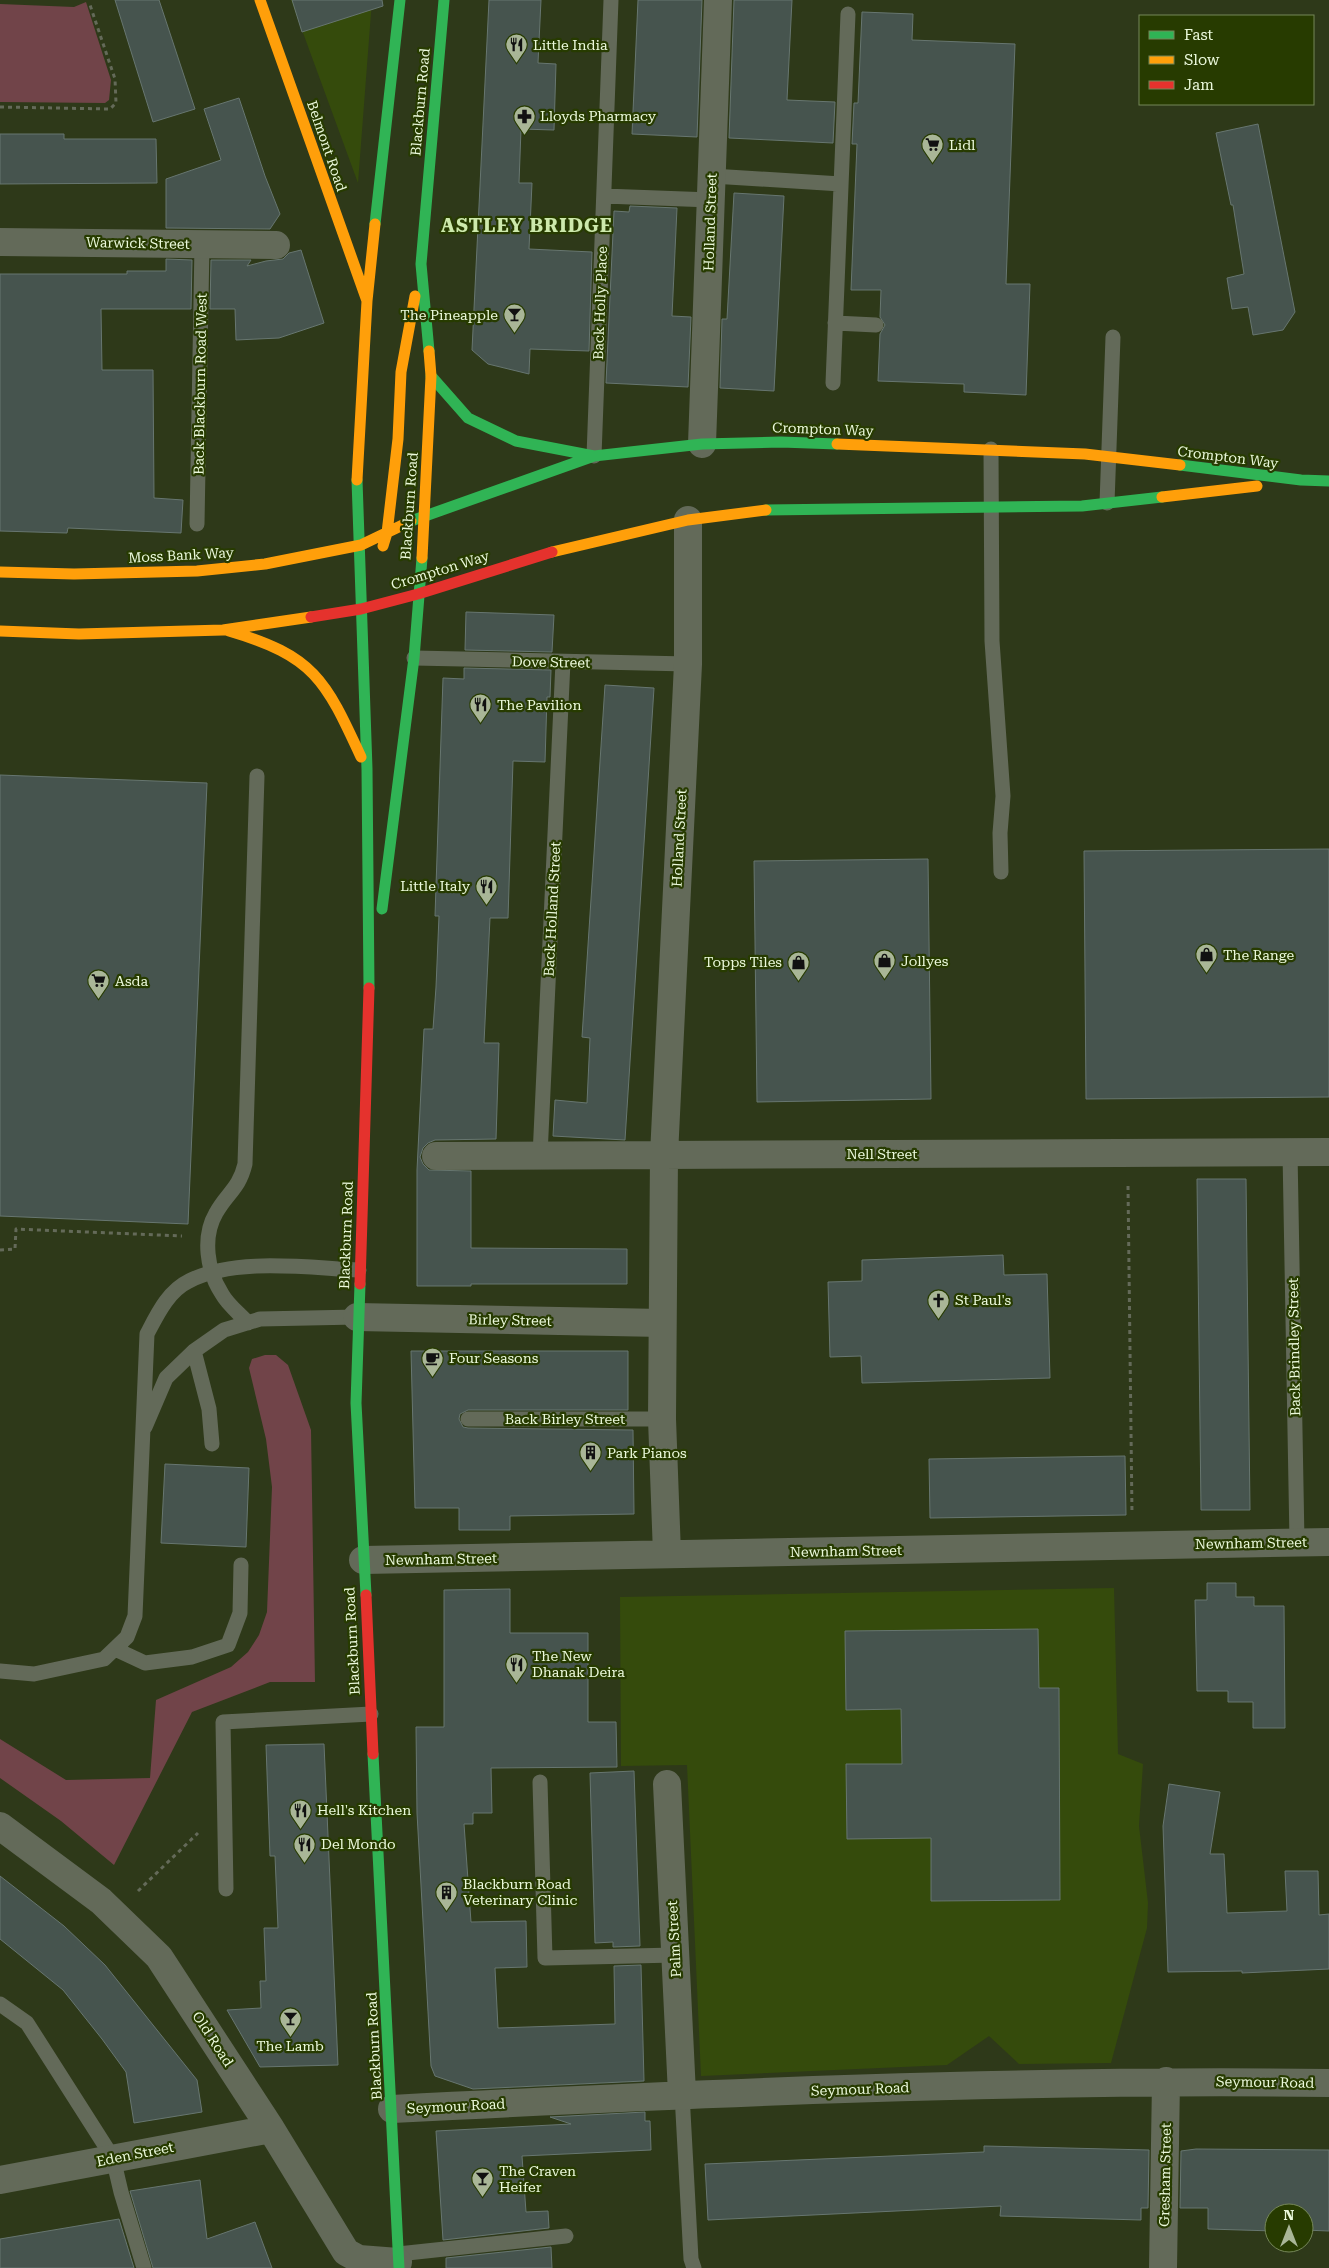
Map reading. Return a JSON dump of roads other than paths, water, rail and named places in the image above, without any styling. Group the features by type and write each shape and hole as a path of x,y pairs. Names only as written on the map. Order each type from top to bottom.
{"main road":[{"name":"Belmont Road","path":"260,0 367,301"},
{"name":"Blackburn Road","path":"399,2261 356,1403 357,1317 369,1012 361,545 357,485 367,301 400,0"},
{"name":"Blackburn Road","path":"369,1012 414,658 425,514 431,376 421,264 444,0"},
{"path":"380,557 387,533 398,438 401,372 421,264"},
{"path":"431,376 468,418 516,441 594,456"},
{"name":"Crompton Way","path":"361,545 425,514 594,456 702,444 781,442 992,450 1107,457 1301,480 1329,481"},
{"name":"Crompton Way","path":"361,608 418,594 541,554 688,520 757,510 786,508 1082,506 1301,480"},
{"name":"Moss Bank Way","path":"0,572 74,574 197,572 265,564 361,545"},
{"path":"0,631 79,634 223,630 361,608 372,582"},
{"path":"223,630 257,639 288,652 310,669 340,712 366,770"}],"street":[{"name":"Holland Street","path":"702,444 718,0"},
{"name":"Warwick Street","path":"0,242 276,245"},
{"name":"Holland Street","path":"667,1554 662,1419 664,1155 688,664 688,520"},
{"name":"Nell Street","path":"436,1156 1329,1152"},
{"name":"Birley Street","path":"357,1317 662,1323"},
{"name":"Newnham Street","path":"363,1560 1329,1542"},
{"name":"Palm Street","path":"667,1784 682,2094"},
{"name":"Old Road","path":"0,1826 101,1901 159,1957 271,2128 346,2252 359,2259 399,2261"},
{"name":"Seymour Road","path":"392,2109 682,2094 1166,2081 1329,2083"},
{"name":"Gresham Street","path":"1163,2268 1166,2081"},
{"name":"Eden Street","path":"0,2180 271,2128"}],"lane":[{"name":"Back Holly Place","path":"594,456 611,0"},
{"path":"833,383 848,14"},
{"path":"604,196 712,188 841,184"},
{"name":"Back Blackburn Road West","path":"197,524 202,244"},
{"path":"835,323 876,325"},
{"path":"1107,504 1107,457 1113,337"},
{"path":"992,450 990,506 992,641 1003,796 1000,833 1001,872"},
{"name":"Dove Street","path":"414,658 688,664"},
{"name":"Back Holland Street","path":"540,1156 563,662"},
{"path":"248,1323 222,1295 212,1274 207,1238 216,1213 241,1179 245,1164 257,776"},
{"name":"Back Brindley Street","path":"1290,1152 1297,1542"},
{"path":"0,1670 34,1674 104,1659 127,1637 135,1616 141,1437 147,1334 165,1301 188,1281 232,1268 277,1265 359,1270"},
{"path":"141,1437 166,1378 194,1351 224,1330 260,1319 357,1317"},
{"path":"194,1351 209,1409 212,1444"},
{"name":"Back Birley Street","path":"468,1419 662,1419"},
{"path":"115,1649 145,1663 192,1657 228,1644 240,1613 241,1565"},
{"path":"226,1889 223,1722 371,1714"},
{"path":"540,1782 545,1958 675,1956"},
{"path":"0,2004 27,2023 113,2158 120,2192 144,2268"},
{"path":"682,2094 691,2259 694,2268"},
{"path":"399,2261 566,2236"}],"place":[{"name":"Little India","path":"517,64"},
{"name":"Lloyds Pharmacy","path":"524,135"},
{"name":"Lidl","path":"933,164"},
{"name":"The Pineapple","path":"514,334"},
{"name":"The Pavilion","path":"481,724"},
{"name":"Little Italy","path":"486,905"},
{"name":"The Range","path":"1207,974"},
{"name":"Jollyes","path":"885,980"},
{"name":"Topps Tiles","path":"798,981"},
{"name":"Asda","path":"99,1000"},
{"name":"St Paul's","path":"939,1319"},
{"name":"Four Seasons","path":"433,1377"},
{"name":"Park Pianos","path":"591,1472"},
{"name":"The New Dhanak Deira","path":"516,1683"},
{"name":"Hell's Kitchen","path":"301,1829"},
{"name":"Del Mondo","path":"305,1863"},
{"name":"Blackburn Road Veterinary Clinic","path":"447,1911"},
{"name":"The Lamb","path":"290,2037"},
{"name":"The Craven Heifer","path":"483,2198"}],"district":[{"name":"ASTLEY BRIDGE","path":"527,225"}]}
